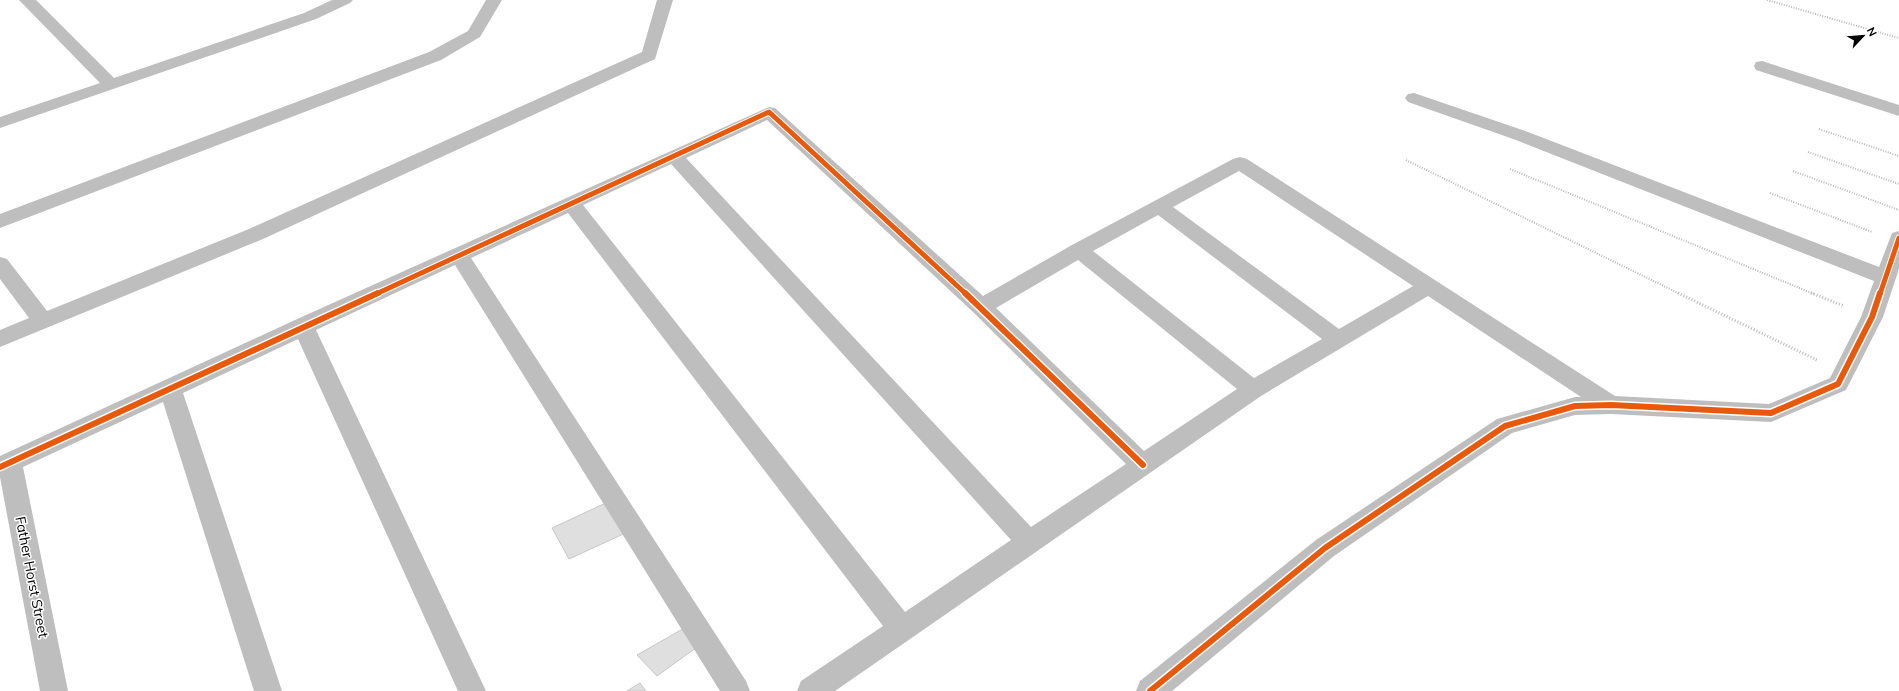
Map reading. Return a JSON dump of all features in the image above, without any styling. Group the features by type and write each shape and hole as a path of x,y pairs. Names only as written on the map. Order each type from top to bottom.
{"street":[{"path":"27,0 112,85"},
{"path":"0,123 310,16 344,0"},
{"path":"0,221 435,56 474,34 494,0"},
{"path":"0,339 256,234 649,55 665,0"},
{"path":"1762,66 1899,112"},
{"path":"1414,98 1522,136 1886,278"},
{"path":"5,464 769,112 981,307 1143,464"},
{"path":"674,156 1029,542"},
{"path":"981,307 1079,250 1240,163 1611,405"},
{"path":"571,203 902,629"},
{"path":"1159,206 1337,339"},
{"path":"1150,691 1326,548 1505,426 1575,406 1611,405 1771,413 1838,384 1872,318 1898,240"},
{"path":"1079,250 1253,390"},
{"path":"459,255 736,691"},
{"path":"0,264 43,321"},
{"path":"811,691 1253,390 1429,286"},
{"path":"303,326 472,691"},
{"path":"170,388 268,691"},
{"name":"Father Horst Street","path":"5,464 54,691"}],"path":[{"path":"1767,0 1899,38"},
{"path":"1819,129 1899,156"},
{"path":"1808,152 1899,184"},
{"path":"1406,160 1844,373"},
{"path":"1510,169 1872,318"},
{"path":"1793,171 1899,210"},
{"path":"1770,193 1898,240"}],"building":[{"path":"610,501 630,531 569,559 552,528"},
{"path":"686,627 700,645 657,676 637,655"},
{"path":"640,683 646,691 627,691"}],"cycle path":[{"path":"0,467 769,112 981,307 1143,465"},
{"path":"1150,691 1325,548 1505,426 1575,406 1611,405 1771,413 1838,384 1872,317 1899,238"}]}
